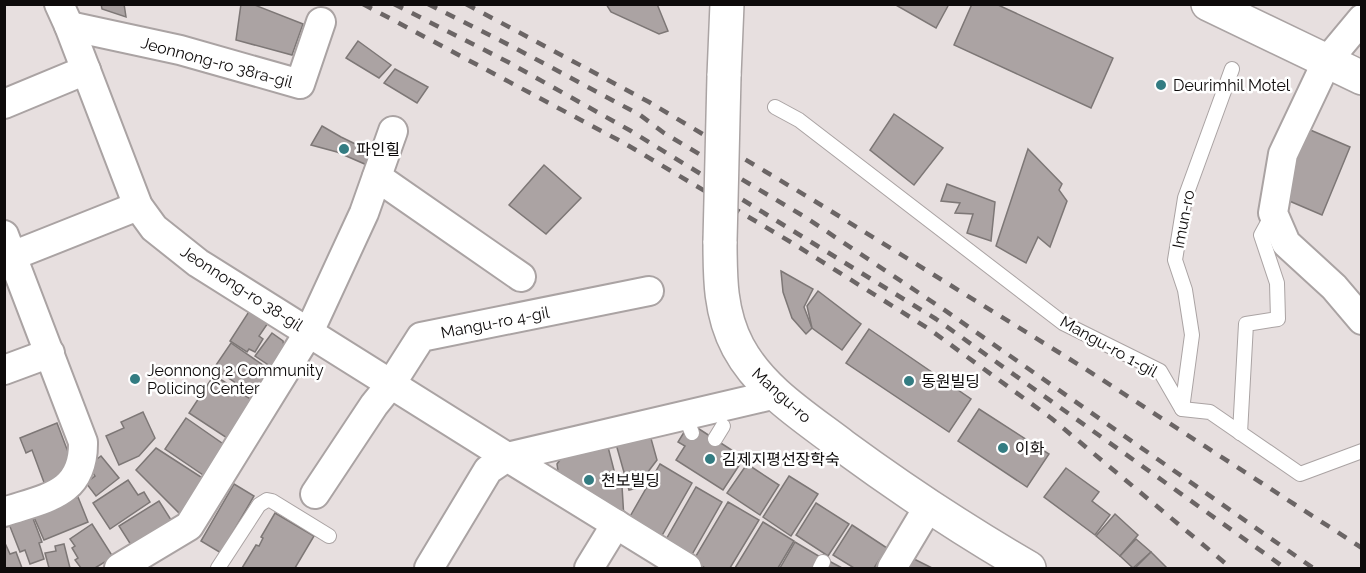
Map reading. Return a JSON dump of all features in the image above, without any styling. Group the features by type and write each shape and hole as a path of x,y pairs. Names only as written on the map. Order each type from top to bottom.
{"main road":[{"path":"1208,4 1362,78"},
{"name":"Mangu-ro","path":"726,6 720,286 730,328 750,366 776,394 800,414 904,490 1029,568"}],"street":[{"name":"Jeonnong-ro 38ra-gil","path":"64,15 300,84 321,22"},
{"name":"Jeonnong-ro 38-gil","path":"64,15 138,206 154,228 198,263 687,568"},
{"path":"1362,19 1327,61 1283,154 1273,213 1286,243 1334,287 1362,320"},
{"path":"4,104 86,70"},
{"path":"135,564 189,526 309,332 364,213 393,131"},
{"path":"377,177 521,278"},
{"path":"4,512 58,494 72,484 84,458 83,442 7,248 138,206"},
{"name":"Mangu-ro 4-gil","path":"315,494 422,337 649,291"},
{"path":"4,370 50,353"},
{"path":"429,568 488,470 507,457 688,425 776,394"},
{"path":"892,568 929,506"},
{"path":"588,568 616,524"}],"lane":[{"name":"Imun-ro","path":"1182,409 1192,335 1185,290 1175,260 1185,198 1232,69"},
{"name":"Mangu-ro 1-gil","path":"775,107 799,120 1063,323 1160,371 1182,409"},
{"path":"1240,432 1246,324 1278,320 1277,283 1261,235 1273,213"},
{"path":"1182,409 1210,412 1300,474 1362,451"},
{"path":"715,440 723,426"},
{"path":"218,568 259,505 267,500 329,536"}],"building":[{"path":"101,4 124,4 126,17 102,9"},
{"path":"241,4 252,4 303,24 292,55 236,40"},
{"path":"606,4 657,4 668,31 659,34 611,12"},
{"path":"894,4 949,4 936,28"},
{"path":"972,4 996,4 1113,58 1091,108 954,45"},
{"path":"358,41 391,65 379,78 346,58"},
{"path":"395,69 428,87 417,103 384,83"},
{"path":"894,114 943,148 914,185 870,150"},
{"name":"파인힐","path":"322,126 378,155 367,165 337,152 311,145"},
{"path":"1308,129 1350,147 1322,215 1280,197"},
{"path":"1028,149 1062,184 1059,190 1067,201 1050,247 1038,237 1026,263 996,246"},
{"path":"544,165 581,198 546,234 509,205"},
{"path":"947,184 995,202 991,241 967,233 973,214 955,213 960,203 941,201"},
{"path":"781,271 813,289 804,307 812,328 806,334 792,318 783,292"},
{"path":"818,291 861,324 842,350 812,328 807,306"},
{"path":"250,310 268,323 259,336 263,339 255,352 249,349 247,352 230,341"},
{"name":"동원빌딩","path":"869,329 971,399 949,432 846,363"},
{"path":"272,333 283,341 285,351 273,368 255,356"},
{"path":"231,343 276,374 259,399 214,368"},
{"path":"214,375 255,402 230,440 189,413"},
{"name":"이화","path":"979,409 1049,454 1027,487 958,441"},
{"path":"143,412 155,438 139,456 119,465 106,436 124,428 121,422"},
{"path":"186,418 229,448 209,479 165,449"},
{"path":"57,423 76,473 45,485 32,450 26,453 20,438"},
{"name":"김제지평선장학숙","path":"696,427 744,458 723,490 676,460 685,446 678,442 686,429"},
{"path":"650,435 657,460 641,481 642,487 629,490 616,444"},
{"name":"천보빌딩","path":"607,443 618,486 622,486 624,519 561,479 558,471 557,464 562,457"},
{"path":"156,448 204,479 180,514 136,470"},
{"path":"101,456 119,478 96,496 86,483 95,476 88,466"},
{"path":"660,464 692,483 660,539 628,520"},
{"path":"747,464 779,485 760,515 727,493"},
{"path":"1066,468 1099,492 1092,501 1110,515 1095,535 1044,497"},
{"path":"789,476 818,494 791,536 763,517"},
{"path":"128,480 138,495 144,492 150,502 110,529 93,503"},
{"path":"234,484 254,496 221,553 201,541"},
{"path":"696,487 722,502 690,558 664,543"},
{"path":"78,497 88,522 44,540 33,515"},
{"path":"159,501 173,523 133,548 119,526"},
{"path":"728,502 759,520 730,568 705,568 693,561"},
{"path":"816,503 849,524 828,556 796,535"},
{"path":"275,513 314,536 295,568 242,568 256,545 259,546 263,538 261,537"},
{"path":"1115,514 1138,535 1120,556 1096,536"},
{"path":"32,516 42,542 39,543 44,559 30,564 25,550 20,552 9,524"},
{"path":"763,522 794,541 778,568 735,568"},
{"path":"92,524 113,557 95,568 81,568 75,560 78,558 72,548 75,546 70,539"},
{"path":"852,525 887,548 874,568 854,568 833,555"},
{"path":"1136,539 1151,552 1133,568 1120,556"},
{"path":"4,541 10,554 16,552 22,568 4,568"},
{"path":"795,542 822,558 816,568 780,568"},
{"path":"64,544 70,568 49,568 45,553 56,551 55,546"},
{"path":"1151,552 1167,568 1135,568"},
{"path":"912,558 932,568 906,568"},
{"path":"829,561 842,568 825,568"}],"railway":[{"path":"363,4 624,143 794,244 929,329 1051,418 1231,568"},
{"path":"394,4 508,62 631,131 936,319 1285,568"},
{"path":"428,4 640,115 664,133 805,217 943,309 1313,568"},
{"path":"466,4 649,102 813,200 1084,368 1362,548"}],"place":[{"name":"Deurimhil Motel","path":"1161,85"},
{"name":"파인힐","path":"344,149"},
{"name":"Jeonnong 2 Community Policing Center","path":"135,379"},
{"name":"동원빌딩","path":"909,381"},
{"name":"이화","path":"1003,448"},
{"name":"김제지평선장학숙","path":"710,459"},
{"name":"천보빌딩","path":"589,480"}]}
